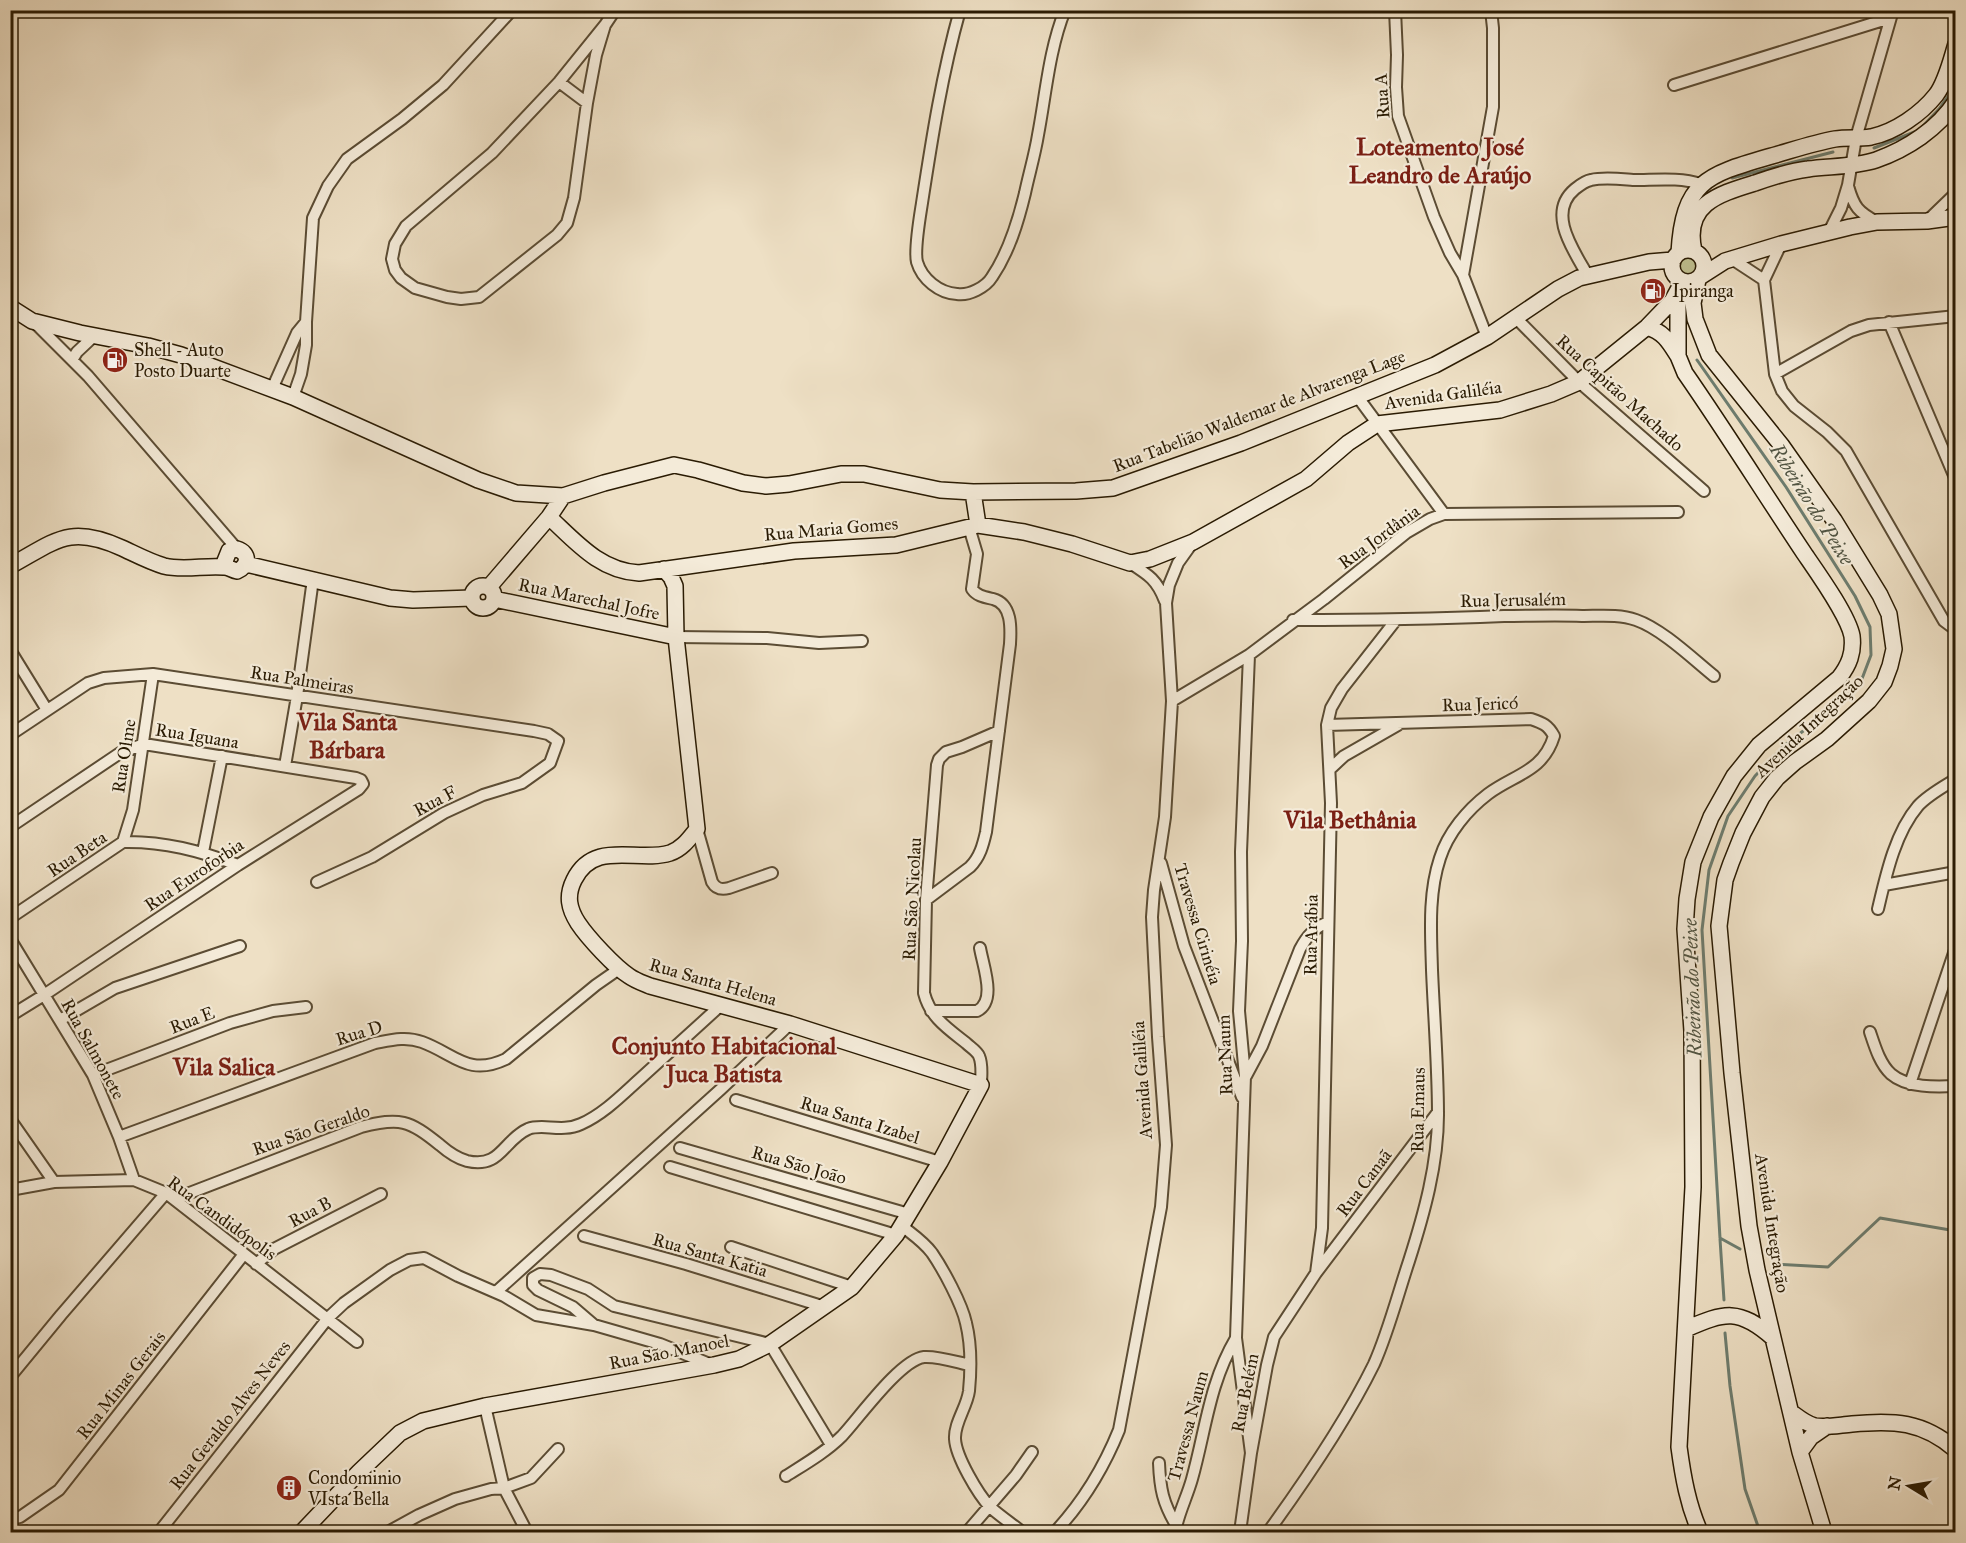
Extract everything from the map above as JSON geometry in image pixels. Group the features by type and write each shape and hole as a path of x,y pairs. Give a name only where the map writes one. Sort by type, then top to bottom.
{"street":[{"path":"293,398 306,345 313,218 328,186 347,159 402,119 442,85 512,10"},
{"path":"605,25 596,56 574,198 567,223 557,235 479,297 462,299 447,297 415,288 401,278 395,270 392,259 395,244 406,226 492,153 559,82 615,10"},
{"path":"960,10 935,115 916,260 927,281 941,290 958,295 979,289 991,279 1017,224 1038,137 1058,28 1065,10"},
{"name":"Rua A","path":"1395,10 1398,116 1406,144 1434,217 1463,275 1487,337"},
{"path":"1463,275 1493,107 1491,10"},
{"path":"1493,28 1499,10"},
{"path":"1674,85 1892,14"},
{"path":"1829,232 1841,208 1848,185 1856,138 1892,14"},
{"path":"1691,280 1704,267 1687,255 1682,224 1686,206 1701,184 1735,166 1832,140 1871,137 1892,130 1925,107 1937,93 1956,44"},
{"path":"559,82 587,103"},
{"path":"1691,280 1673,272 1687,255 1692,241 1692,227 1696,214 1705,204 1722,193 1777,176 1806,169 1873,161 1910,144 1933,128 1956,101"},
{"path":"1588,276 1568,240 1563,225 1563,210 1567,195 1581,184 1592,180 1688,180 1701,184"},
{"path":"1848,185 1852,202 1861,214 1876,222"},
{"path":"1928,221 1956,193"},
{"path":"1691,280 1728,260 1829,232 1876,222 1928,221 1956,217"},
{"path":"1781,244 1764,280 1775,374 1782,391 1794,406 1827,432 1846,451 1944,621 1956,630"},
{"name":"Rua Tabelião Waldemar de Alvarenga Lage","path":"563,496 674,465 743,483 766,486 841,474 864,474 940,490 973,492 1076,491 1113,488 1241,443 1435,365 1487,337 1558,289 1579,278 1687,255 1728,260"},
{"path":"1728,260 1764,280"},
{"name":"Avenida Galiléia","path":"1130,563 1150,559 1193,542 1306,479 1348,443 1377,424 1500,410 1551,394 1579,382 1647,327 1691,280"},
{"name":"Avenida Integração","path":"1691,280 1678,302 1678,357 1685,373 1845,618 1851,634 1852,651 1849,665 1839,678 1758,745 1734,776 1711,817 1693,862 1685,929 1692,1031 1693,1187 1679,1426 1685,1486 1700,1533"},
{"name":"Avenida Integração","path":"1691,280 1695,319 1709,355 1782,446 1834,520 1880,595 1889,614 1894,649 1884,682 1869,701 1827,739 1777,778 1762,797 1736,848 1725,880 1719,926 1749,1226 1800,1452 1824,1533"},
{"path":"10,307 32,321 72,360 237,549 246,556 246,564 237,571 227,567 164,566 113,544 75,535 60,538 10,566"},
{"path":"1775,374 1851,330 1889,322 1956,316"},
{"name":"Rua Capitão Machado","path":"1515,317 1579,382 1704,491"},
{"path":"32,321 148,346 181,356 272,389 478,480 516,493 563,496"},
{"path":"272,389 297,333 306,322"},
{"path":"1889,322 1956,480"},
{"path":"1647,327 1663,334 1678,357"},
{"path":"72,360 94,336"},
{"path":"1357,396 1444,514"},
{"path":"926,900 970,867 982,850 1010,644 1009,617 1006,608 1001,602 980,596 972,589 977,554 973,526 973,492"},
{"path":"246,564 390,598 413,600 472,598 476,588 483,586 491,593 563,496"},
{"name":"Rua Jordânia","path":"1172,701 1249,655 1324,599 1406,533 1430,519 1444,514 1678,512"},
{"name":"Rua Maria Gomes","path":"549,517 595,559 624,572 639,573 794,551 896,545 973,526 1024,532 1072,544 1130,563"},
{"path":"1166,603 1169,585 1178,563 1193,542"},
{"path":"227,567 226,556 231,550 237,549"},
{"path":"675,586 708,562"},
{"path":"1130,563 1150,575 1159,586 1166,603"},
{"path":"664,569 675,586 676,637 697,829 711,882 722,890 772,873"},
{"path":"285,766 313,579"},
{"name":"Rua Marechal Jofre","path":"491,593 676,637"},
{"name":"Avenida Galiléia","path":"1055,1533 1090,1488 1119,1430 1161,1207 1166,1145 1152,917 1166,818 1172,701 1166,603"},
{"name":"Rua Jerusalém","path":"1293,620 1396,620 1550,615 1626,618 1638,621 1676,645 1714,676"},
{"name":"Rua Arábia","path":"1316,1273 1322,1228 1330,769 1327,725 1331,708 1342,689 1396,620"},
{"path":"676,637 767,638 819,643 862,641"},
{"path":"10,650 47,710"},
{"name":"Rua Naum","path":"1249,655 1241,852 1242,940 1239,1011 1245,1076 1236,1338 1251,1453"},
{"name":"Rua Palmeiras","path":"10,735 80,688 96,680 153,674 534,731 548,734 558,741"},
{"name":"Rua Olme","path":"123,842 133,810 153,674"},
{"name":"Rua Jericó","path":"1327,725 1531,719 1544,723 1554,736"},
{"name":"Rua Jericó","path":"1330,769 1344,756 1401,724"},
{"name":"Rua São Nicolau","path":"930,1011 924,993 926,900 937,765 946,752 999,731"},
{"name":"Rua Emaus","path":"1268,1533 1337,1428 1374,1362 1421,1218 1438,1139 1431,929 1432,893 1439,859 1448,837 1463,819 1487,794 1541,761 1554,736"},
{"name":"Rua F","path":"317,882 372,857 444,813 483,795 522,783 550,763 558,741"},
{"name":"Rua Iguana","path":"10,827 120,753 144,744 356,778 363,784"},
{"path":"203,852 222,756"},
{"path":"1878,909 1895,850 1906,824 1918,806 1956,779"},
{"name":"Rua Euroforbia","path":"10,1016 238,865 359,789 363,784"},
{"name":"Rua Santa Helena","path":"697,829 680,848 668,853 648,856 618,854 601,857 579,871 568,897 571,910 580,926 619,969 631,978 650,986 790,1024 981,1085"},
{"name":"Rua Beta","path":"10,918 123,842 146,841 167,844 203,852 238,865"},
{"name":"Travessa Cirinéia","path":"1160,857 1184,946 1244,1102"},
{"path":"1884,885 1956,872"},
{"path":"1245,1076 1262,1046 1300,949 1315,928 1328,922"},
{"name":"Rua Salmonete","path":"10,939 93,1075 134,1180"},
{"path":"60,1020 115,988 240,946"},
{"path":"1910,1084 1956,946"},
{"path":"930,1011 977,1011 984,1008 988,992 980,948"},
{"name":"Rua D","path":"119,1137 375,1043 406,1039 422,1042 464,1063 479,1066 492,1065 506,1059 596,985 619,969"},
{"name":"Rua São Geraldo","path":"170,1196 361,1126 376,1123 403,1122 413,1125 453,1155 465,1161 479,1163 493,1160 519,1134 529,1129 537,1127 566,1129 594,1118 720,1006"},
{"name":"Rua E","path":"93,1075 230,1023 273,1011 306,1007"},
{"path":"930,1011 979,1055 982,1069 981,1085"},
{"path":"496,1292 790,1024"},
{"path":"1870,1032 1877,1053 1892,1074 1910,1084 1956,1086"},
{"name":"Rua São Manoel","path":"303,1533 359,1472 400,1433 423,1421 485,1406 714,1365 739,1359 771,1344 852,1287 902,1225 940,1162 981,1085"},
{"name":"Rua Santa Izabel","path":"736,1100 940,1162"},
{"name":"Rua Canaã","path":"1316,1273 1438,1112"},
{"path":"10,1119 54,1182"},
{"name":"Rua São João","path":"680,1148 902,1225"},
{"path":"670,1167 902,1225 931,1252 967,1324 969,1389 956,1430 955,1440 958,1453 969,1476 989,1506 1022,1533"},
{"name":"Rua Candidópolis","path":"10,1190 54,1182 134,1180 170,1196 357,1342"},
{"name":"Rua B","path":"256,1263 274,1249 381,1194"},
{"path":"10,1377 60,1315 170,1196"},
{"name":"Rua Santa Katia","path":"584,1236 686,1264 825,1307"},
{"name":"Rua Santa Katia","path":"731,1247 852,1287"},
{"name":"Rua Minas Gerais","path":"10,1519 20,1517 59,1490 244,1254"},
{"name":"Rua Geraldo Alves Neves","path":"159,1533 328,1318 344,1303 390,1270 417,1258 432,1261 458,1276 496,1292 536,1315 594,1325 660,1344 714,1365"},
{"name":"Rua Belém","path":"1240,1533 1251,1453 1274,1337 1316,1273"},
{"path":"594,1325 573,1307 538,1290 532,1283 535,1276 551,1275 576,1283 614,1306 771,1344 831,1445"},
{"path":"1686,1329 1719,1316 1742,1317 1758,1324 1773,1338"},
{"name":"Travessa Naum","path":"1176,1529 1192,1480 1212,1389 1220,1367 1236,1338"},
{"path":"786,1476 831,1445 905,1366 916,1359 935,1358 969,1365"},
{"path":"485,1406 504,1488 527,1533"},
{"path":"1791,1412 1815,1426 1873,1422 1901,1423 1926,1429 1956,1450"},
{"path":"1800,1452 1811,1437 1827,1426"},
{"path":"388,1533 455,1499 490,1488 504,1488 531,1478 558,1449"},
{"path":"968,1533 1032,1452"},
{"name":"Travessa Naum","path":"1159,1463 1160,1486 1166,1508 1176,1529"},
{"path":"428,1533 440,1533"}],"green space":[{"path":"1687,255 1696,258 1699,267 1696,276 1687,279 1678,276 1675,267 1678,258"},
{"path":"27,1525 39,1532 11,1532 11,1527"}],"waterway":[{"name":"Ribeirão do Peixe","path":"1922,127 1939,109 1956,85"},
{"name":"Ribeirão do Peixe","path":"1874,148 1917,131"},
{"name":"Ribeirão do Peixe","path":"1732,178 1833,152"},
{"name":"Ribeirão do Peixe","path":"1697,360 1786,487 1855,596 1870,627 1871,655 1860,684 1785,745 1755,776 1728,816 1709,870 1702,930 1720,1238 1740,1249"},
{"name":"Ribeirão do Peixe","path":"1775,1264 1828,1267 1880,1218 1956,1231"},
{"path":"1720,1239 1724,1300"},
{"path":"1725,1333 1745,1489 1760,1532"}],"place":[{"name":"Ipiranga","path":"1653,291"},
{"name":"Shell - Auto Posto Duarte","path":"115,360"},
{"name":"Condominio VIsta Bella","path":"289,1488"}],"district":[{"name":"Loteamento José Leandro de Araújo","path":"1440,161"},
{"name":"Vila Santa Bárbara","path":"347,736"},
{"name":"Vila Bethânia","path":"1350,820"},
{"name":"Conjunto Habitacional Juca Batista","path":"724,1060"},
{"name":"Vila Salica","path":"224,1067"}]}
